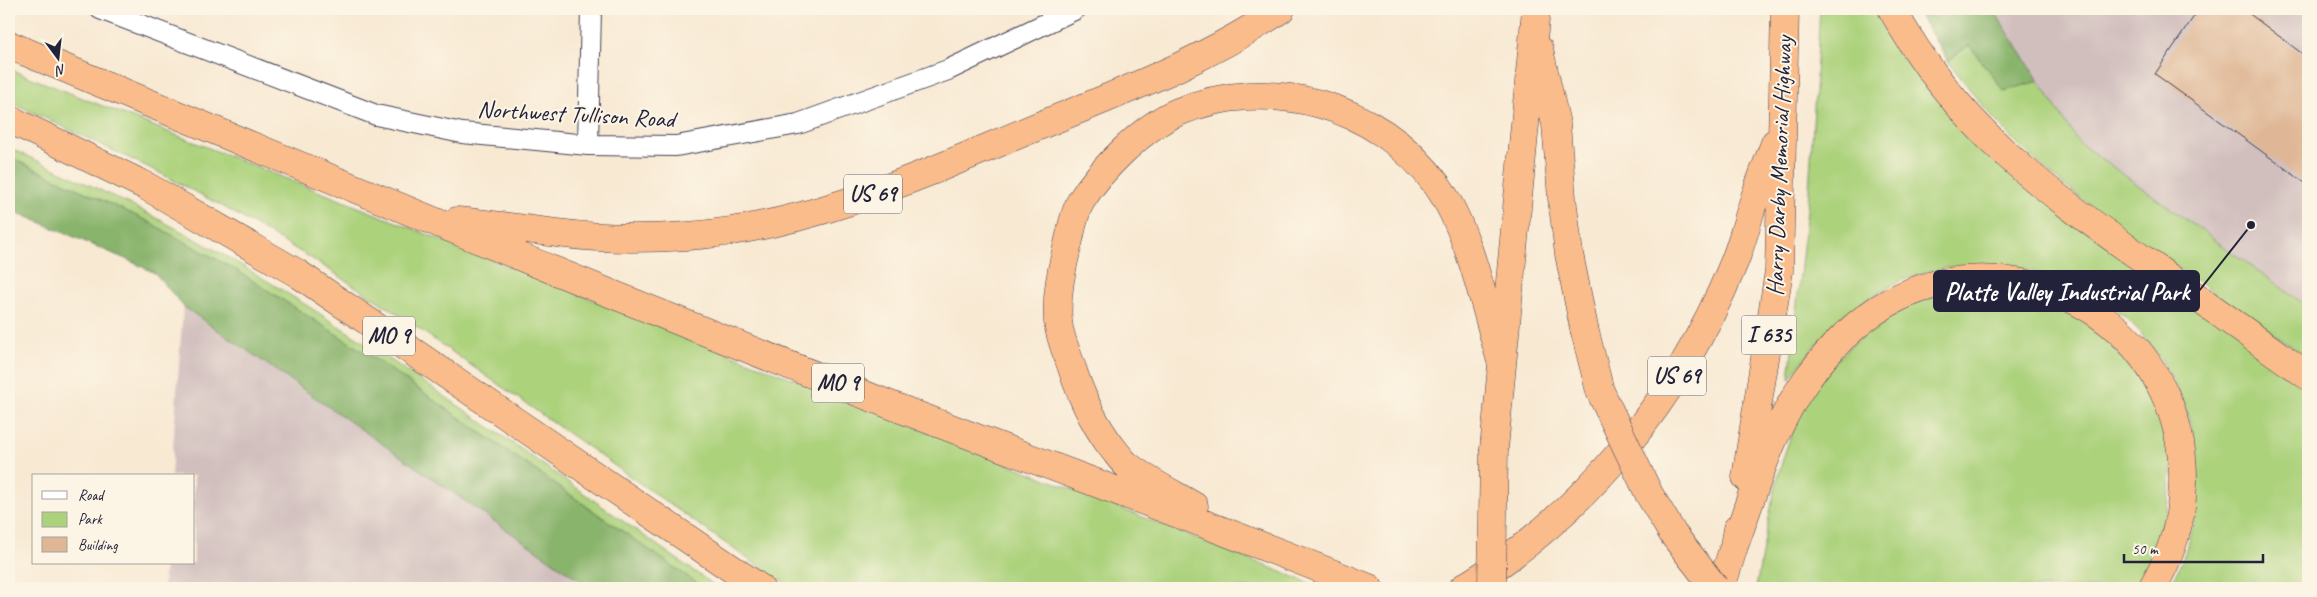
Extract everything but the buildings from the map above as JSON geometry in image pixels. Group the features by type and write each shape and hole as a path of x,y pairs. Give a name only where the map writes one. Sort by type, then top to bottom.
{"highway":[{"name":"US 69","path":"431,219 502,224 593,237 646,238 699,235 782,221 884,190 1188,64 1249,31 1281,9"},
{"name":"Harry Darby Memorial Highway","path":"1721,588 1734,546 1779,271 1785,9"},
{"path":"1892,9 1927,66 1966,115 2026,174 2075,212 2308,376"},
{"path":"1535,18 1556,124 1569,254 1584,328 1600,390 1649,494 1673,534 1715,588"},
{"path":"1490,581 1494,449 1535,18"},
{"name":"MO 9","path":"9,46 888,404 1370,588"},
{"path":"1248,540 1126,464 1099,431 1081,398 1058,323 1060,275 1080,202 1109,164 1140,136 1176,112 1224,98 1254,95 1284,96 1314,102 1342,111 1370,124 1395,141 1417,162 1437,185 1453,211 1465,238 1502,364"},
{"name":"MO 9","path":"9,119 146,186 297,273 759,586"},
{"name":"US 69","path":"1463,588 1490,581 1575,502 1619,454 1670,388 1697,339 1733,264 1754,198 1783,123"},
{"path":"1734,546 1771,444 1789,406 1811,373 1849,333 1886,304 1931,286 1967,280 2015,281 2042,288 2068,298 2108,322 2135,348 2152,370 2166,395 2176,421 2182,448 2183,504 2173,545 2162,571 2152,588"}],"street":[{"name":"Northwest Tullison Road","path":"100,9 376,115 462,134 588,144 676,146 798,124 948,70 1076,9"},
{"path":"588,144 591,9"}],"shaded area":[{"path":"1993,9 2308,9 2308,307 2078,142"},
{"path":"183,307 591,588 163,588 165,564 195,564 195,474 171,474"}],"green space":[{"path":"1820,9 1881,9 1933,86 2308,388 2308,588 2169,588 2192,531 2197,502 2198,473 2195,444 2188,416 2177,388 2161,360 2128,319 2101,301 2052,277 2031,271 1988,265 1944,268 1901,281 1868,299 1839,322 1789,379 1809,191"},
{"path":"1916,9 1993,9 2039,81 2004,91 1969,45 1948,61"},
{"path":"1969,45 2004,91 2039,81 2078,142 2308,307 2308,358 2098,212 2055,178 2016,143 1984,108 1948,61"},
{"path":"9,69 1322,588 794,588 771,575 395,312 311,258 224,207 150,168 9,101"},
{"path":"9,148 156,218 241,265 363,342 483,422 718,588 704,588 381,363 236,270 143,219 9,157"},
{"path":"9,157 143,219 236,270 381,363 704,588 591,588 184,307 155,273 9,209"},
{"path":"1977,288 2041,299 2096,328 2137,368 2154,396 2172,467 2163,541 2139,588 1756,588 1772,501 1782,462 1796,424 1814,390 1838,358 1870,330 1917,302"}],"place":[{"name":"Platte Valley Industrial Park","path":"2251,225"}]}
